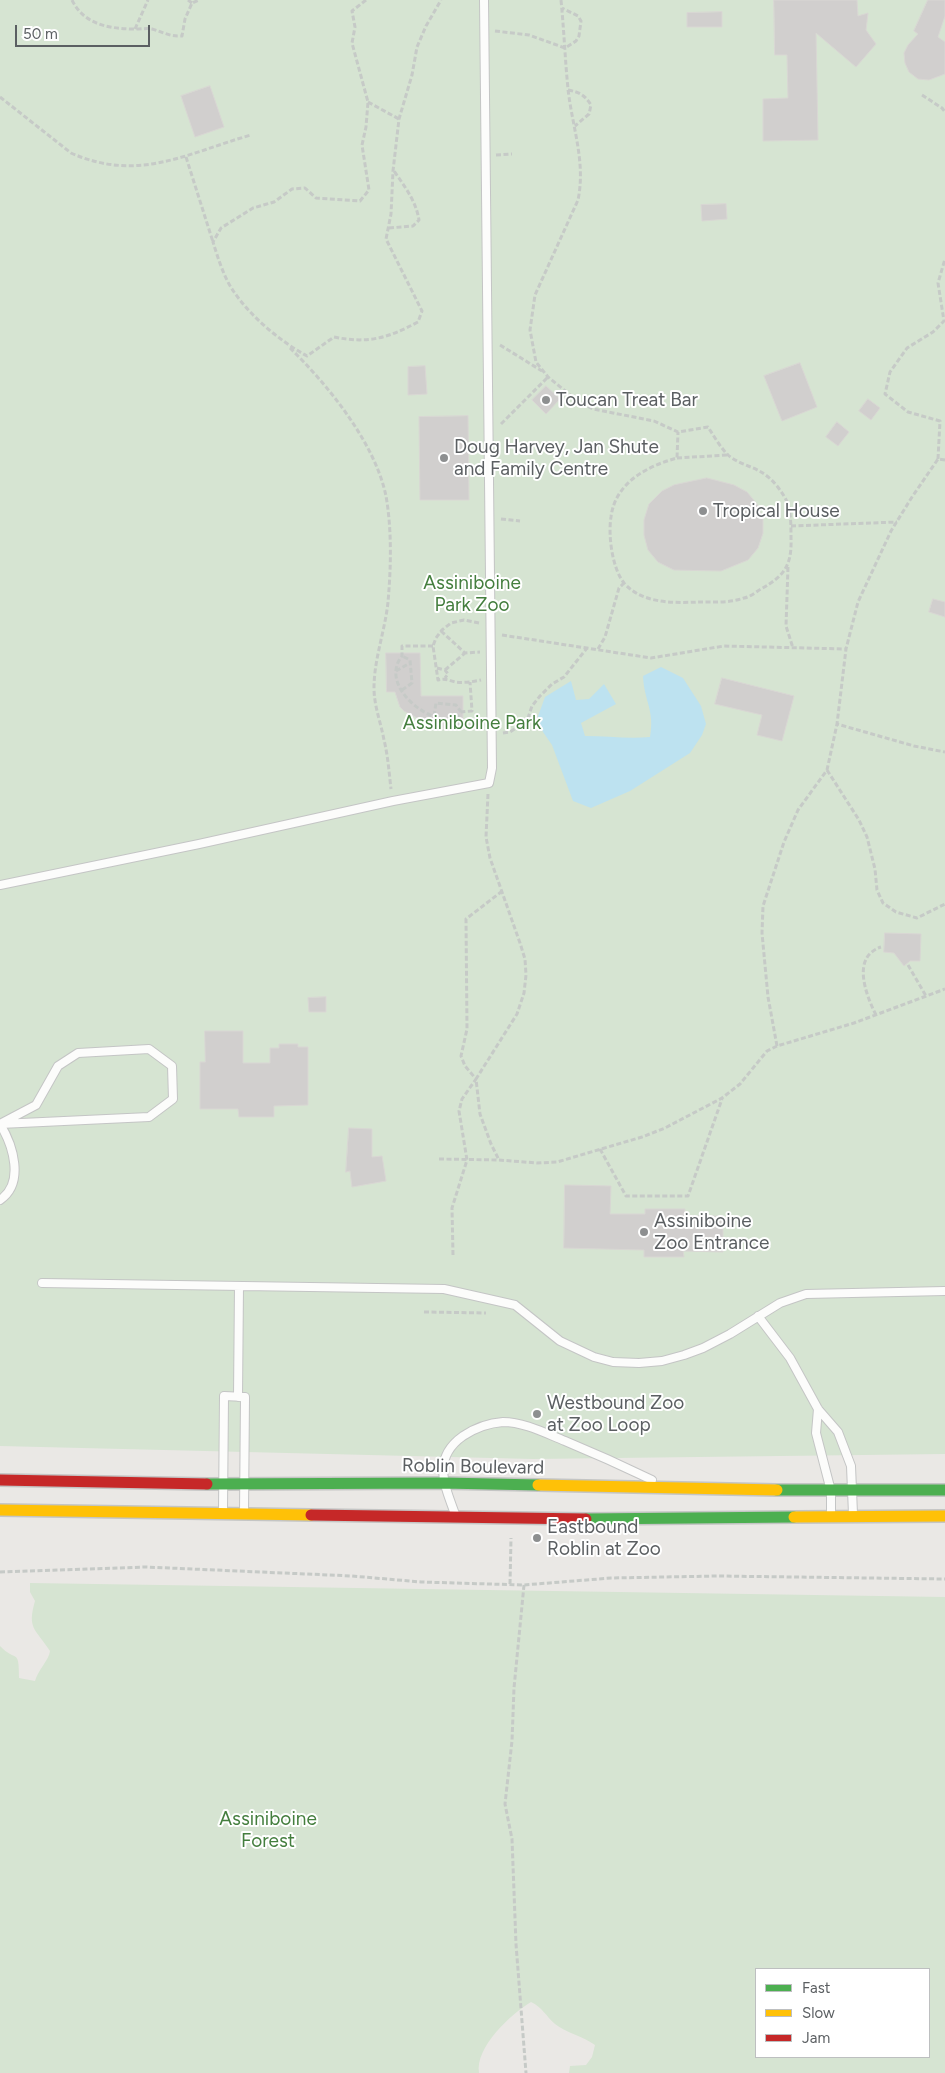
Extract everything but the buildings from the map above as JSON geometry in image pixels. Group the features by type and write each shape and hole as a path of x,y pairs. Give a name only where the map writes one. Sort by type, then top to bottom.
{"main road":[{"name":"Roblin Boulevard","path":"0,1480 223,1484 444,1483 831,1491 945,1490"},
{"path":"0,1510 596,1520 945,1516"}],"lane":[{"path":"0,885 199,844 393,801 489,783 492,768 492,630 484,0"},
{"path":"150,1049 172,1066 173,1099 149,1116 0,1124 36,1105 58,1066 78,1053 150,1049"},
{"path":"0,1124 9,1139 13,1153 14,1171 9,1193 0,1200"},
{"path":"42,1283 444,1289 515,1305 560,1341 594,1357 612,1362 639,1363 684,1356 723,1338 780,1303 806,1294 945,1291"},
{"path":"239,1286 244,1514"},
{"path":"758,1316 790,1358 818,1409 838,1432 851,1466 853,1517"},
{"path":"223,1513 224,1396 242,1397"},
{"path":"818,1409 816,1434 831,1491 831,1518"},
{"path":"456,1518 444,1483 445,1454 454,1443 470,1432 485,1425 501,1422 516,1423 547,1433 624,1466 667,1488"}],"path":[{"path":"72,0 80,14 92,22 106,26 135,29 151,28 172,37 182,36 185,19 192,3 199,0"},
{"path":"135,29 148,0"},
{"path":"188,0 192,3"},
{"path":"212,242 221,228 253,208 274,202 292,189 305,188 316,198 360,201 370,190 362,145 368,102 352,43 355,27 352,10 366,0"},
{"path":"287,345 307,356 334,337 354,341 377,340 398,333 418,322 422,311 386,239 399,119 412,76 417,46 441,0"},
{"path":"561,0 568,90 582,183 578,200 535,295 530,330 536,362 548,377 579,402 593,409 654,421 678,432 708,427 728,455 762,472 776,485 788,504 791,526 792,545 788,566 786,626 794,648"},
{"path":"562,8 578,16 581,21 579,36 576,41 565,48"},
{"path":"484,30 529,35 565,48"},
{"path":"568,90 578,92 586,97 591,105 589,114 575,127"},
{"path":"922,94 945,112"},
{"path":"0,97 71,153 84,159 115,166 132,166 186,157 251,134"},
{"path":"368,102 399,119"},
{"path":"186,157 212,242 234,291 246,307 287,345 320,380 359,434 379,472 386,495 390,579 385,626 375,671 374,688 377,712 387,751 393,801"},
{"path":"388,228 413,226 419,220 411,195 393,171"},
{"path":"945,259 938,283 944,321 933,332 907,348 890,372 885,394 908,412 945,421"},
{"path":"488,337 544,372"},
{"path":"489,434 517,410 548,377"},
{"path":"777,1046 768,996 762,933 763,906 784,842 798,810 827,770 837,724 846,649 858,602 897,522 938,459 940,421"},
{"path":"677,458 678,432"},
{"path":"728,455 677,458 658,463 636,476 621,490 611,511 609,537 624,583 643,596 669,603 729,601 746,598 778,580 788,566"},
{"path":"938,459 945,460"},
{"path":"490,518 520,521"},
{"path":"791,526 897,522"},
{"path":"598,649 605,637 619,588 624,583"},
{"path":"492,677 470,682 453,682 445,678 438,680 433,646 442,631 451,623 464,620 492,630 651,658 724,646 846,649"},
{"path":"442,631 465,653"},
{"path":"433,646 402,646 402,656 397,662 396,672 402,690 414,707 434,716 445,720 456,718 460,712"},
{"path":"491,736 510,732 527,722 532,706 540,696 552,684 564,677 588,647"},
{"path":"445,670 465,653 492,652"},
{"path":"402,656 410,660 412,683 402,690"},
{"path":"396,672 410,663"},
{"path":"437,668 445,670 448,674 445,678"},
{"path":"460,712 472,711 470,682"},
{"path":"434,716 436,704 456,705 460,712"},
{"path":"837,724 914,746 945,752"},
{"path":"827,770 859,820 875,868 877,890 883,903 896,912 917,918 928,915 945,904"},
{"path":"453,1255 452,1208 467,1160 459,1111 462,1099 517,1014 524,993 526,975 525,958 490,858 486,837 489,783"},
{"path":"499,1160 488,1138 480,1114 476,1079 464,1066 461,1056 467,1029 466,919 501,892"},
{"path":"876,1015 866,995 862,969 867,958 875,949 881,946"},
{"path":"908,965 926,996"},
{"path":"439,1159 537,1163 558,1162 642,1137 665,1128 722,1098 740,1084 767,1051 777,1046 806,1039 945,989"},
{"path":"600,1149 626,1196 688,1196 722,1098"},
{"path":"424,1312 495,1313"},
{"path":"510,1584 511,1531"},
{"path":"0,1572 154,1568 336,1576 421,1582 524,1585 611,1578 718,1576 945,1579"},
{"path":"524,1585 514,1688 512,1741 505,1804 512,1839 516,1944 526,2073"}],"green space":[{"name":"Assiniboine Park","path":"0,0 945,0 945,1454 533,1459 0,1446"},
{"name":"Assiniboine Forest","path":"30,1583 945,1597 945,2073 569,2073 570,2066 586,2065 592,2057 595,2045 559,2027 538,2006 531,2002 514,2014 488,2042 479,2063 479,2073 0,2073 0,1646 16,1657 19,1678 35,1681 50,1651 32,1623 35,1601 30,1592"}],"water":[{"path":"661,667 683,678 701,706 706,724 702,735 690,753 630,791 591,808 573,801 552,745 537,719 545,697 571,681 576,700 589,699 604,684 616,704 581,723 585,736 650,737 651,720 643,676"}],"traffic: fast":[{"path":"207,1484 444,1483 538,1485"},
{"path":"777,1490 945,1490"},
{"path":"586,1519 794,1517"}],"traffic: slow":[{"path":"538,1485 777,1490"},
{"path":"0,1510 311,1515"},
{"path":"794,1517 945,1516"}],"traffic: jam":[{"path":"0,1480 207,1484"},
{"path":"311,1515 586,1519"}],"place":[{"name":"Toucan Treat Bar","path":"546,400"},
{"name":"Doug Harvey, Jan Shute and Family Centre","path":"444,458"},
{"name":"Tropical House","path":"703,511"},
{"name":"Assiniboine Zoo Entrance","path":"644,1232"},
{"name":"Westbound Zoo at Zoo Loop","path":"537,1414"},
{"name":"Eastbound Roblin at Zoo","path":"537,1538"}],"park label":[{"name":"Assiniboine Park Zoo","path":"472,594"}]}
